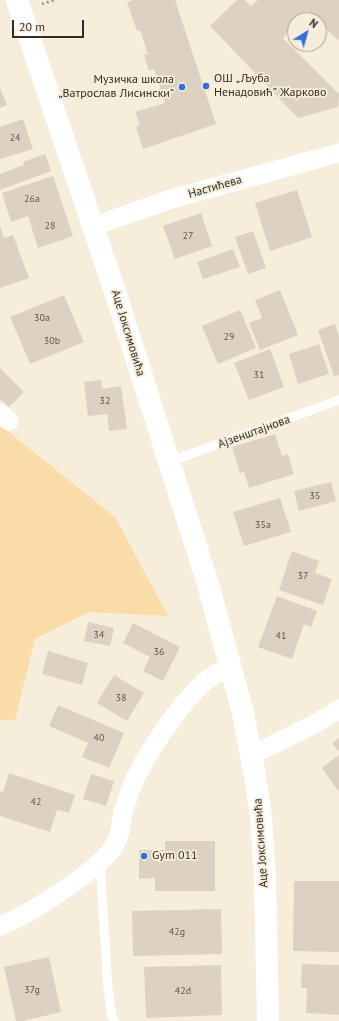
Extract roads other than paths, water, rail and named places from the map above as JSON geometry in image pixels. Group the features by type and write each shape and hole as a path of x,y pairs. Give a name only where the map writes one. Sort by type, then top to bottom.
{"main road":[{"name":"Аце Јоксимовића","path":"17,0 94,226 208,584 243,713 258,796 262,830 265,886 268,1021"}],"street":[{"name":"Настићева","path":"94,226 171,199 339,153"},
{"path":"0,926 43,903 100,863 115,845 123,812 133,785 144,762 159,739 196,691 215,674 231,668"},
{"path":"251,755 307,728 339,709"}],"lane":[{"name":"Ајзенштајнова","path":"169,462 339,400"},
{"path":"100,863 108,989 114,1021"}],"place":[{"name":"ОШ „Љуба Ненадовић” Жарково","path":"206,86"},
{"name":"Музичка школа „Ватрослав Лисински”","path":"182,87"},
{"name":"Gym 011","path":"144,856"}]}
